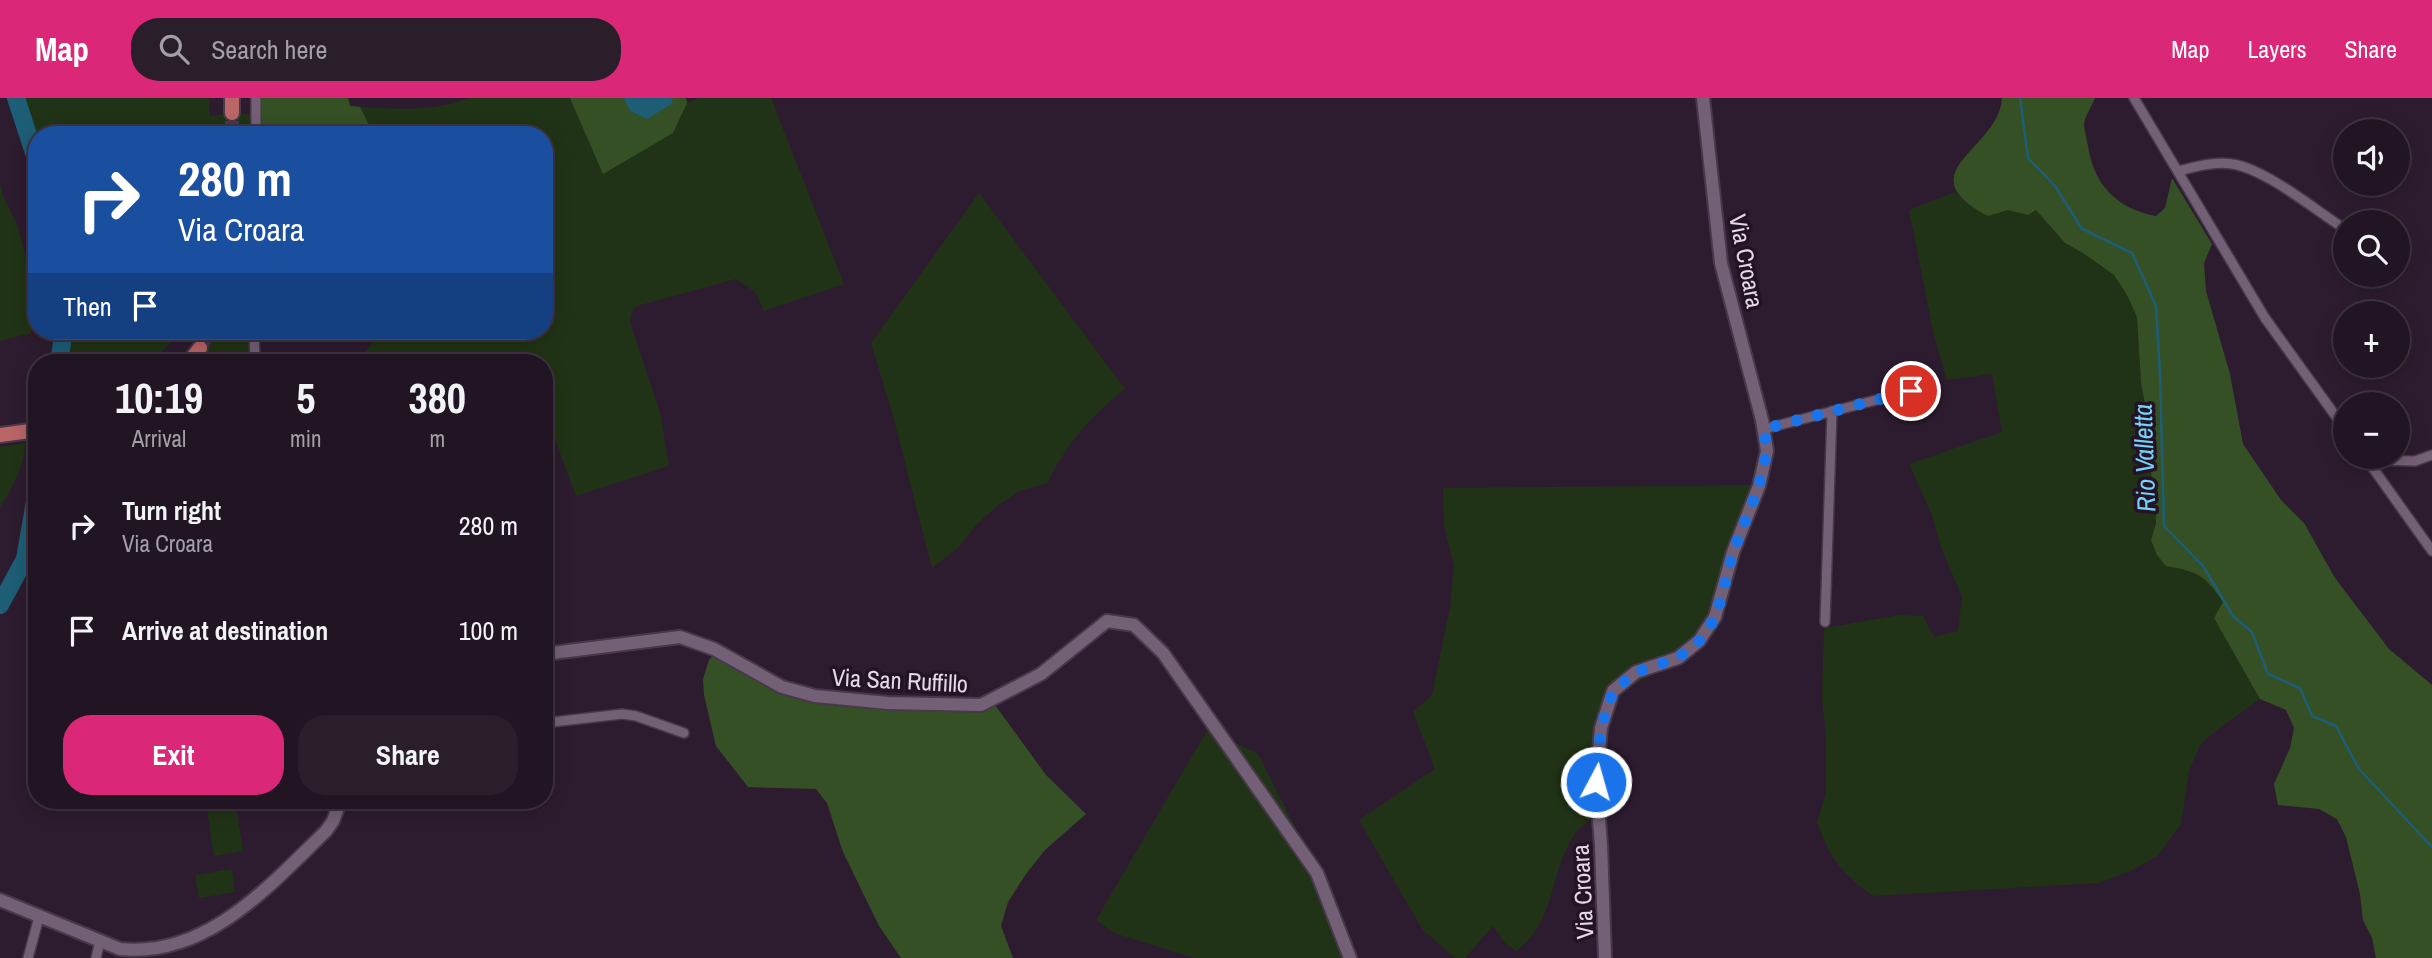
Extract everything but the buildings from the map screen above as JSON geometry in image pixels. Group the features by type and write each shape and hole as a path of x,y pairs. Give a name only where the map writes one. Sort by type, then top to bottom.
{"main road":[{"path":"195,354 200,348"},
{"path":"0,435 28,431"}],"street":[{"path":"256,98 257,126"},
{"name":"Via Croara","path":"1605,958 1596,782 1601,728 1613,691 1636,672 1678,658 1699,641 1716,617 1733,552 1759,486 1767,451 1764,429 1721,263 1703,98"},
{"path":"2134,98 2265,318 2333,412"},
{"path":"2178,172 2200,166 2230,163 2254,170 2333,221"},
{"path":"1764,429 1911,391"},
{"path":"1825,622 1832,411"},
{"path":"2410,461 2432,455"},
{"path":"2374,469 2432,551"},
{"name":"Via San Ruffillo","path":"553,652 680,637 714,649 782,687 815,696 981,705 1041,674 1107,621 1135,625 1163,653 1317,873 1350,958"},
{"path":"553,722 622,714 636,716 684,733"},
{"path":"0,900 122,953 137,955 171,948 209,932 236,916 326,831 338,809"},
{"path":"28,958 39,917"},
{"path":"96,958 100,942"}],"green space":[{"path":"16,98 209,98 209,116 232,113 256,115 266,98 349,98 350,106 411,109 440,106 469,98 686,98 687,103 698,98 771,98 844,284 764,311 755,292 736,279 637,306 632,311 630,322 660,412 669,466 576,496 553,434 553,354 364,354 374,340 553,340 553,126 28,126 28,135"},
{"path":"256,98 348,98 350,106 360,107 370,126 256,126"},
{"path":"570,98 686,98 687,103 673,133 603,174"},
{"path":"2002,98 2095,98 2084,126 2091,160 2102,184 2130,208 2156,216 2165,208 2172,178 2212,244 2204,263 2206,291 2230,374 2243,444 2281,500 2304,523 2335,578 2389,649 2432,685 2432,958 2376,958 2372,938 2363,920 2360,894 2346,837 2337,819 2319,809 2278,805 2274,784 2290,748 2294,728 2286,710 2260,699 2214,618 2223,602 2211,586 2193,572 2166,566 2157,555 2151,540 2156,523 2156,508 2152,487 2148,419 2141,383 2137,317 2127,295 2114,275 2065,243 2036,210 2028,215 2008,210 1988,216 1964,200 1954,186 1955,173 1987,132 1997,116"},
{"path":"0,182 18,228 25,255 28,274 28,334 0,341"},
{"path":"1955,192 1970,206 1988,216 2008,210 2028,215 2036,210 2065,243 2114,275 2127,295 2137,317 2141,383 2148,419 2152,487 2156,508 2156,522 2151,540 2166,566 2192,570 2210,582 2223,602 2240,661 2260,699 2200,745 2189,771 2181,824 2157,856 2131,871 2099,883 1873,896 1838,864 1817,822 1826,794 1826,737 1822,697 1824,628 1900,615 1923,616 1934,637 1958,631 1962,597 1941,547 1932,515 1909,464 2002,432 1992,374 1947,380 1934,336 1909,210"},
{"path":"979,193 1125,389 1081,431 1047,483 1020,491 1001,503 977,524 959,547 932,568 893,416 871,343"},
{"path":"63,340 172,340 160,354 60,354"},
{"path":"191,340 258,340 256,354 211,354"},
{"path":"25,443 20,468 0,507 0,447"},
{"path":"1759,485 1710,616 1675,663 1620,692 1609,711 1592,782 1592,819 1577,832 1566,849 1539,925 1516,951 1505,943 1493,926 1465,958 1455,958 1422,929 1359,820 1435,769 1413,712 1432,695 1450,607 1454,566 1444,526 1443,488"},
{"path":"721,645 801,692 944,707 995,705 1046,775 1086,814 1045,850 1008,902 1001,926 1013,958 901,958 879,926 843,852 827,803 816,789 748,787 716,746 703,679 709,660"},
{"path":"1208,729 1258,754 1309,854 1357,958 1194,958 1114,933 1096,920"},
{"path":"236,809 243,851 214,856 207,810"},
{"path":"232,869 235,892 199,898 195,875"}],"water":[{"path":"624,98 671,98 673,103 647,119 630,111"}],"waterway":[{"path":"16,98 28,135"},
{"name":"Rio Valletta","path":"2020,98 2028,158 2055,186 2082,229 2132,253 2156,306 2164,526 2203,566 2233,616 2252,632 2268,674 2300,688 2312,716 2336,726 2359,769 2432,847"},
{"path":"60,354 63,340"},
{"path":"0,605 25,559 28,542"}],"tunnel":[{"path":"232,113 232,126"},
{"path":"200,348 204,340"}],"route":[{"path":"1596,782 1601,728 1613,691 1636,672 1678,658 1699,641 1716,617 1733,552 1759,486 1767,451 1764,429 1911,391"}]}
